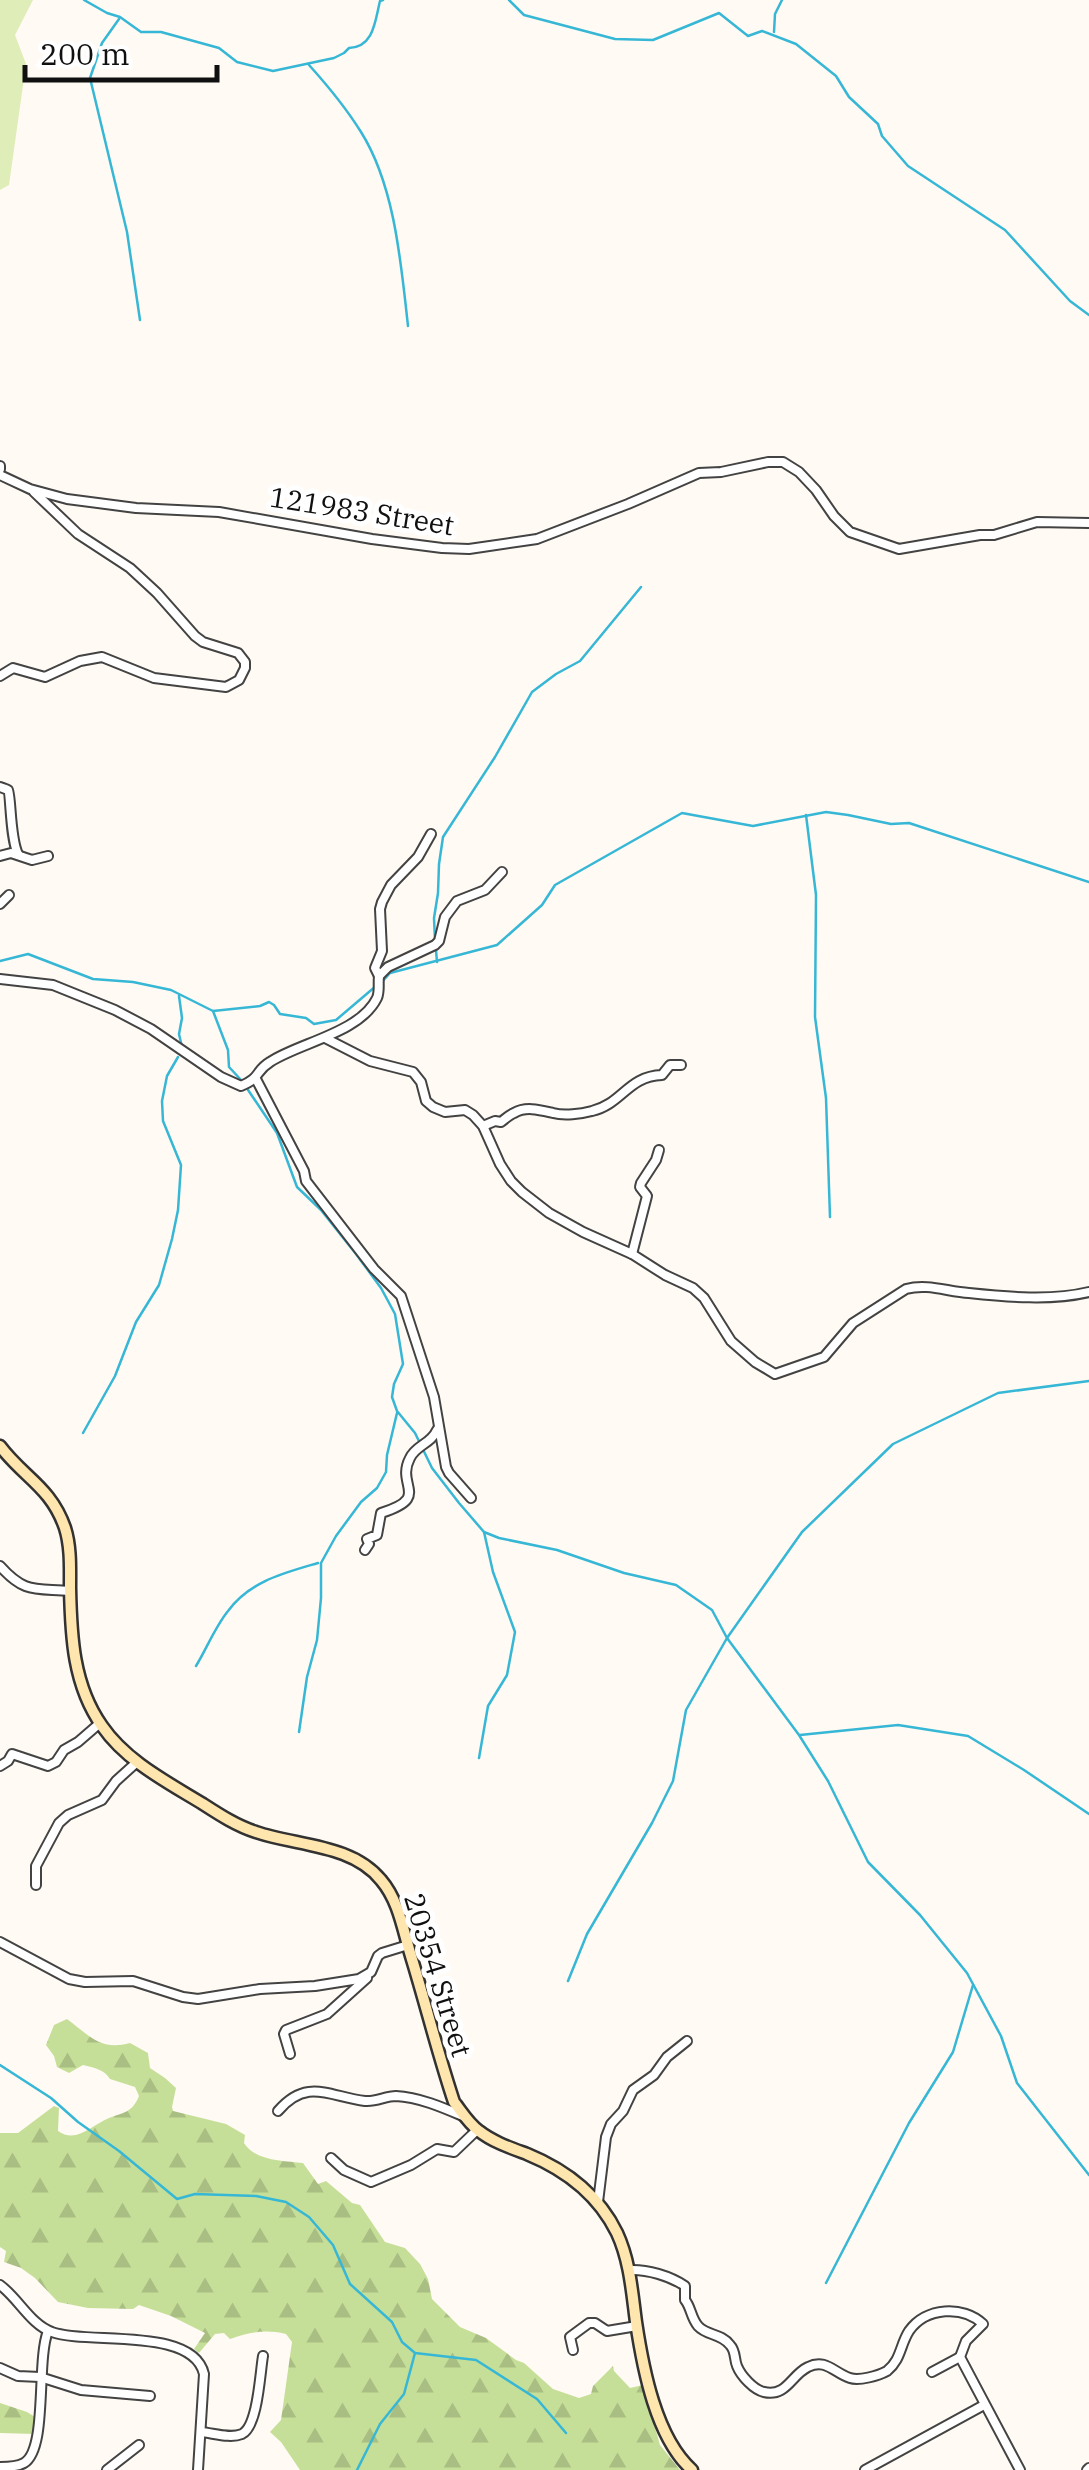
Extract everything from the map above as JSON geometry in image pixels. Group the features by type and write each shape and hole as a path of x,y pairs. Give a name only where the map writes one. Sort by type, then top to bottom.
{"street":[{"name":"121983 Street","path":"0,470 30,489 67,498 136,508 219,512 442,548 469,549 527,541 628,504 698,472 721,472 768,462 783,462 808,480 844,528 891,547 994,535 1036,522 1089,523"},
{"path":"0,676 13,668 45,677 80,661 102,657 154,678 226,688 238,680 245,668 238,652 200,640 130,568 78,534 30,489"},
{"path":"0,787 11,795 10,824 18,854"},
{"path":"248,1083 268,1062 326,1038 359,1019 377,998 379,982 375,968 382,951 382,902 431,834"},
{"path":"0,856 11,853 32,860 48,856"},
{"path":"379,982 388,967 435,945 440,940 445,917 456,901 485,890 502,872"},
{"path":"0,904 8,895"},
{"path":"0,979 52,985 114,1010 152,1029 221,1077 248,1083 304,1171 306,1181 401,1296 430,1381 449,1474 471,1498"},
{"path":"326,1038 370,1061 410,1070 421,1082 429,1104 445,1112 465,1110 482,1126 500,1164 522,1192 549,1214 632,1254 698,1292 731,1341 775,1374 824,1357 853,1323 914,1287 1013,1296 1089,1292"},
{"path":"482,1126 501,1122 524,1109 562,1114 590,1112 611,1104 646,1076 662,1076 670,1065 682,1064"},
{"path":"632,1254 647,1196 641,1183 659,1150"},
{"path":"365,1550 368,1539 377,1535 380,1513 398,1508 407,1499 410,1490 406,1471 411,1455 434,1437 439,1426"},
{"name":"20354 Street","path":"0,1446 42,1488 59,1513 68,1538 77,1671 100,1723 116,1744 137,1762 236,1824 364,1864 390,1891 454,2102 477,2130 575,2180 598,2202 621,2242 652,2391 674,2451 692,2470"},
{"path":"0,1566 8,1582 70,1591"},
{"path":"0,1766 12,1754 48,1766 100,1723"},
{"path":"36,1885 36,1866 59,1823 102,1800 137,1762"},
{"path":"0,1942 69,1979 133,1980 198,2000 260,1989 315,1986 369,1974"},
{"path":"290,2054 286,2030 327,2014 364,1982 382,1953 408,1945"},
{"path":"598,2202 611,2124 623,2111 633,2090 654,2075 666,2058 687,2041"},
{"path":"278,2111 298,2093 322,2091 370,2102 400,2096 465,2117"},
{"path":"331,2158 344,2170 370,2182 437,2150 454,2152 477,2130"},
{"path":"629,2270 668,2278 685,2286 685,2300 700,2329 719,2335 730,2344 740,2372 760,2392 782,2391 804,2369 815,2364 825,2364 851,2379 880,2374 898,2359 910,2330 934,2314 959,2311 976,2318 983,2324 962,2346 960,2356 1016,2469"},
{"path":"0,2285 48,2331 148,2340 193,2356 201,2363 204,2374 198,2470"},
{"path":"573,2350 570,2337 588,2323 607,2331 637,2326"},
{"path":"0,2467 24,2463 36,2449 42,2348 48,2331"},
{"path":"201,2432 228,2436 247,2430 253,2421 263,2356"},
{"path":"932,2372 960,2356"},
{"path":"0,2368 18,2376 40,2377 81,2390 150,2396"},
{"path":"865,2470 984,2405"},
{"path":"107,2470 140,2445"}],"green space":[{"path":"0,0 33,0 15,35 26,64 9,185 0,190"},
{"path":"67,2019 103,2043 130,2043 148,2053 150,2068 176,2088 173,2111 226,2124 245,2135 244,2143 255,2153 303,2163 318,2184 326,2181 360,2205 385,2242 405,2248 420,2264 432,2299 460,2327 486,2338 524,2363 553,2389 579,2398 591,2394 593,2386 613,2366 630,2388 643,2385 660,2445 680,2470 300,2470 270,2432 281,2420 292,2342 286,2334 258,2332 230,2339 224,2333 215,2334 199,2353 194,2349 205,2333 171,2316 139,2305 133,2309 88,2308 58,2302 35,2278 4,2262 6,2251 0,2247 0,2133 18,2133 54,2106 59,2108 58,2131 78,2134 127,2111 139,2096 135,2087 110,2079 98,2069 83,2065 69,2073 57,2067 46,2045 54,2025"},
{"path":"0,2403 35,2417 35,2434 0,2433"}],"waterway":[{"path":"84,0 141,32 161,32 219,48 237,62 273,71 334,58 364,43 383,0"},
{"path":"509,0 524,15 615,39 653,40 719,13 748,36 762,31 796,44 836,76 908,166 1005,230 1070,301 1089,315"},
{"path":"774,32 775,14 782,0"},
{"path":"119,19 102,43 90,78 127,232 140,320"},
{"path":"309,65 355,123 382,176 395,226 408,326"},
{"path":"435,940 443,837 532,692 580,661 641,587"},
{"path":"382,982 390,973 497,945 542,905 555,885 682,813 753,826 826,812 891,824 909,823 1089,882"},
{"path":"806,815 816,895 815,1017 826,1098 830,1217"},
{"path":"436,950 437,962"},
{"path":"0,961 28,954 93,979 171,990 213,1011 269,1002 280,1014 306,1018 314,1024 336,1020 376,986"},
{"path":"179,996 182,1047"},
{"path":"213,1011 228,1050 229,1067 277,1133 297,1187 356,1254 395,1314 403,1364 392,1397 432,1468 484,1532 676,1585 712,1610 727,1638 828,1781 868,1862 920,1915 967,1973 1001,2036 1017,2083 1089,2175"},
{"path":"83,1433 115,1376 136,1322 159,1285 172,1239 181,1165 163,1121 162,1101 167,1076 178,1057"},
{"path":"568,1981 587,1934 673,1781 686,1710 727,1638 802,1532 893,1444 998,1393 1089,1381"},
{"path":"299,1732 317,1640 321,1563 336,1536 386,1472 397,1413"},
{"path":"479,1758 488,1706 507,1675 515,1632 493,1572 484,1532"},
{"path":"196,1666 223,1617 247,1592 268,1580 318,1563"},
{"path":"800,1735 898,1725 968,1736 1089,1814"},
{"path":"826,2283 909,2123 953,2052 973,1985"},
{"path":"0,2065 51,2098 177,2199 195,2194 256,2196 286,2202 309,2217 333,2245 350,2284 392,2322 402,2342 415,2353 476,2360 537,2399 566,2433"},
{"path":"357,2470 380,2424 404,2394 415,2353"}]}
